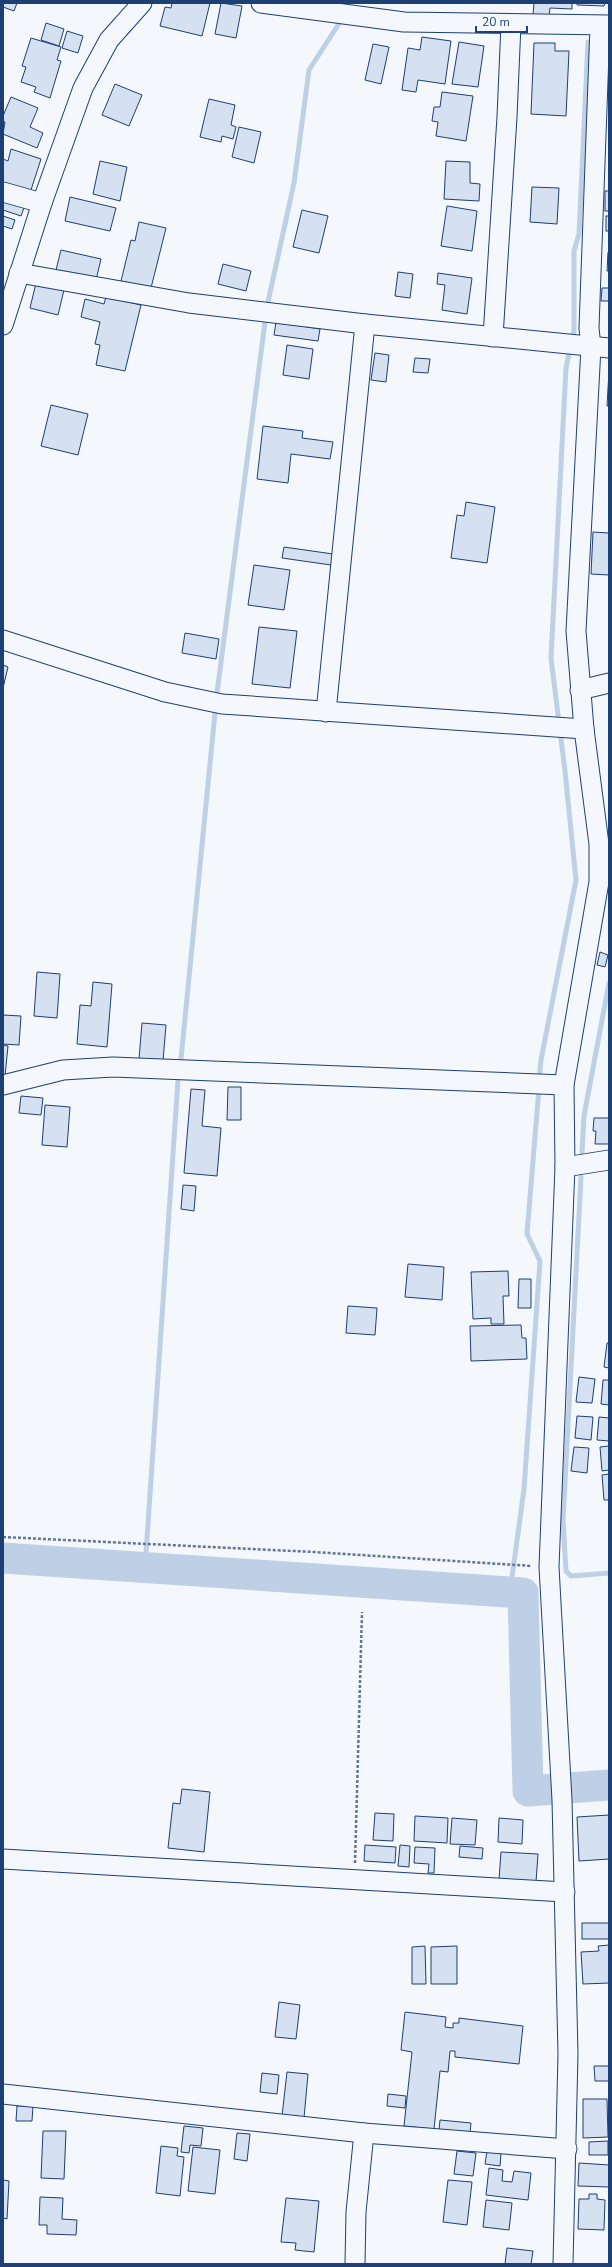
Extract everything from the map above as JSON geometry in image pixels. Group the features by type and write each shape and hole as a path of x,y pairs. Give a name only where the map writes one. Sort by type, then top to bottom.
{"street":[{"path":"3,325 42,203 83,88 109,40 142,3"},
{"path":"261,3 404,22 604,25 589,328 584,346 576,630 580,690 567,728 599,844 601,924 556,1084 565,1167 549,1567 562,1779 568,2054 567,2149 563,2264"},
{"path":"493,337 507,117 511,24"},
{"path":"3,192 42,203"},
{"path":"19,273 189,303 365,324 584,346"},
{"path":"326,712 365,324"},
{"path":"3,640 165,692 222,704 567,728"},
{"path":"580,690 609,683"},
{"path":"3,1085 63,1070 112,1067 556,1084"},
{"path":"565,1167 609,1160"},
{"path":"3,1859 564,1892"},
{"path":"3,2094 364,2133 567,2149"},
{"path":"355,2264 356,2212 364,2133"}],"path":[{"path":"3,1537 521,1565"},
{"path":"355,1880 362,1612"}],"building":[{"path":"3,3 17,3 14,11 3,7"},
{"path":"172,3 210,3 202,36 160,26 165,7 171,8"},
{"path":"221,3 242,6 236,38 215,34"},
{"path":"534,3 572,3 572,9 550,8 549,16 533,15"},
{"path":"577,3 605,3 604,6 577,5"},
{"path":"46,23 64,29 59,46 41,40"},
{"path":"67,31 83,36 78,53 62,48"},
{"path":"422,37 451,41 445,84 418,80 416,92 402,90 408,48 420,50"},
{"path":"31,38 61,47 57,60 61,61 50,98 34,92 36,87 21,82 26,67 22,66"},
{"path":"459,42 484,46 478,87 452,84"},
{"path":"534,43 555,43 555,51 569,51 566,116 531,114"},
{"path":"373,44 389,47 381,84 365,80"},
{"path":"115,84 142,95 129,126 102,115"},
{"path":"442,92 473,96 466,141 436,136 438,122 432,121 434,107 440,107"},
{"path":"11,97 38,108 30,127 43,133 37,148 3,134 5,122 3,121 3,116"},
{"path":"209,99 235,105 231,125 236,127 233,139 222,136 221,142 200,137"},
{"path":"239,127 261,132 254,163 232,157"},
{"path":"11,149 41,159 30,193 3,185 3,159 8,161"},
{"path":"100,161 127,167 120,201 93,194"},
{"path":"446,161 470,162 470,183 480,184 479,201 444,199"},
{"path":"532,187 559,188 557,224 530,222"},
{"path":"605,191 609,191 609,211 605,211"},
{"path":"70,197 116,208 110,231 65,221"},
{"path":"3,198 25,205 21,216 3,210"},
{"path":"447,206 477,211 472,251 441,246"},
{"path":"302,210 328,216 319,253 293,247"},
{"path":"3,216 15,220 12,229 3,226"},
{"path":"606,216 609,216 609,231 606,231"},
{"path":"139,222 166,228 151,288 121,281 131,240 135,241"},
{"path":"61,250 101,259 96,280 56,270"},
{"path":"608,252 609,271 607,271"},
{"path":"223,264 251,271 246,291 218,284"},
{"path":"398,272 413,274 410,298 395,296"},
{"path":"438,273 472,278 467,314 442,310 445,285 437,284"},
{"path":"36,283 64,290 58,315 30,308"},
{"path":"602,288 609,288 609,301 601,301"},
{"path":"106,297 141,305 125,371 96,365 100,345 95,344 100,322 81,317 85,299 104,304"},
{"path":"276,322 320,329 318,341 274,335"},
{"path":"287,345 313,349 309,379 283,375"},
{"path":"375,353 389,355 386,382 371,380"},
{"path":"415,358 430,359 428,373 413,372"},
{"path":"609,371 609,406 607,406"},
{"path":"51,405 88,414 78,455 41,446"},
{"path":"263,426 303,431 302,438 333,442 330,459 291,454 288,483 257,479"},
{"path":"466,502 495,507 487,563 451,558 457,515 464,516"},
{"path":"593,532 609,533 609,575 591,574"},
{"path":"284,547 333,554 331,565 282,558"},
{"path":"254,565 290,570 284,610 248,605"},
{"path":"259,627 297,631 290,688 252,684"},
{"path":"185,633 219,639 216,659 182,653"},
{"path":"3,665 8,667 3,688"},
{"path":"600,952 608,955 605,967 597,965"},
{"path":"37,972 60,974 57,1018 34,1016"},
{"path":"93,982 112,984 107,1047 77,1044 80,1005 91,1006"},
{"path":"3,1015 21,1016 19,1045 3,1044"},
{"path":"142,1023 166,1025 163,1061 139,1059"},
{"path":"3,1045 8,1046 5,1076 3,1076"},
{"path":"228,1087 241,1087 241,1120 227,1120"},
{"path":"191,1089 205,1090 202,1126 221,1128 217,1176 184,1173"},
{"path":"21,1096 43,1098 41,1115 19,1113"},
{"path":"45,1105 70,1107 67,1147 42,1145"},
{"path":"594,1118 609,1118 609,1144 595,1144 596,1131 593,1131"},
{"path":"183,1185 196,1186 194,1211 181,1209"},
{"path":"408,1264 444,1267 442,1300 405,1297"},
{"path":"508,1271 509,1296 503,1296 504,1324 491,1324 491,1318 473,1319 471,1272"},
{"path":"519,1279 531,1279 531,1308 518,1308"},
{"path":"348,1306 377,1308 375,1335 346,1333"},
{"path":"521,1325 522,1338 526,1338 527,1359 471,1361 470,1326"},
{"path":"607,1343 609,1343 609,1368 604,1367"},
{"path":"579,1377 595,1379 592,1403 576,1402"},
{"path":"603,1380 609,1380 609,1405 601,1404"},
{"path":"577,1416 593,1417 591,1440 575,1438"},
{"path":"599,1417 609,1418 609,1441 597,1440"},
{"path":"609,1446 609,1470 602,1471 600,1447"},
{"path":"574,1447 589,1448 587,1473 571,1471"},
{"path":"609,1474 609,1500 604,1500 602,1475"},
{"path":"182,1789 210,1792 204,1852 168,1848 173,1803 180,1804"},
{"path":"375,1813 394,1814 393,1841 373,1840"},
{"path":"609,1815 609,1859 579,1861 577,1817"},
{"path":"415,1816 448,1818 447,1843 414,1841"},
{"path":"452,1818 477,1820 475,1845 450,1844"},
{"path":"499,1818 523,1820 522,1844 498,1842"},
{"path":"365,1845 396,1847 395,1863 364,1861"},
{"path":"400,1845 410,1846 409,1867 398,1866"},
{"path":"460,1846 483,1848 482,1859 459,1857"},
{"path":"415,1847 435,1848 434,1873 428,1873 429,1864 414,1863"},
{"path":"501,1852 538,1854 536,1882 499,1880"},
{"path":"582,1923 609,1923 609,1939 582,1939"},
{"path":"609,1945 609,1983 583,1984 581,1952 599,1951 598,1946"},
{"path":"425,1946 426,1984 412,1984 412,1947"},
{"path":"457,1946 457,1984 431,1984 431,1947"},
{"path":"279,2002 300,2005 296,2039 275,2037"},
{"path":"405,2012 446,2017 445,2027 453,2028 453,2023 459,2023 459,2018 523,2026 519,2064 455,2057 455,2051 450,2051 448,2072 440,2071 434,2129 404,2126 412,2052 401,2050"},
{"path":"594,2066 609,2066 609,2081 595,2081"},
{"path":"287,2072 308,2074 304,2118 282,2116"},
{"path":"262,2073 279,2075 277,2094 260,2092"},
{"path":"388,2094 406,2096 405,2108 387,2106"},
{"path":"583,2099 607,2099 608,2137 583,2138"},
{"path":"17,2106 33,2106 32,2121 16,2121"},
{"path":"440,2120 471,2123 470,2133 439,2130"},
{"path":"184,2126 203,2128 201,2146 190,2145 189,2153 181,2152"},
{"path":"43,2131 66,2131 64,2179 41,2178"},
{"path":"237,2133 250,2134 247,2161 234,2159"},
{"path":"608,2141 608,2155 589,2155 589,2142"},
{"path":"161,2146 178,2148 177,2156 184,2157 180,2196 156,2193"},
{"path":"193,2147 220,2150 215,2194 188,2191"},
{"path":"457,2151 476,2153 473,2176 454,2174"},
{"path":"487,2151 501,2153 500,2166 485,2164"},
{"path":"579,2163 609,2165 609,2187 578,2186"},
{"path":"489,2168 503,2170 502,2181 512,2182 514,2171 531,2173 528,2200 486,2195"},
{"path":"3,2180 9,2181 7,2219 3,2218"},
{"path":"448,2180 472,2182 467,2225 443,2222"},
{"path":"589,2194 597,2194 597,2199 605,2200 604,2230 578,2229 579,2199 589,2199"},
{"path":"40,2197 63,2198 62,2219 77,2220 76,2235 47,2234 47,2225 39,2225"},
{"path":"286,2198 319,2201 314,2252 295,2250 296,2243 281,2242"},
{"path":"486,2200 512,2203 509,2230 483,2227"},
{"path":"507,2248 533,2251 531,2264 505,2264"}],"waterway":[{"path":"268,302 294,183 309,70 342,19"},
{"path":"572,340 574,330 574,251 579,234 588,42"},
{"path":"217,693 265,322"},
{"path":"539,1080 541,1060 576,880 565,771 551,658 566,368 570,348"},
{"path":"181,1059 215,713"},
{"path":"582,1152 584,1116 609,983"},
{"path":"145,1568 178,1080"},
{"path":"510,1592 524,1489 540,1261 527,1234 539,1088"},
{"path":"581,1177 563,1520 566,1571 571,1576 609,1573"},
{"path":"3,1558 523,1593 528,1791 609,1785"},
{"path":"523,1593 535,1587"}]}
